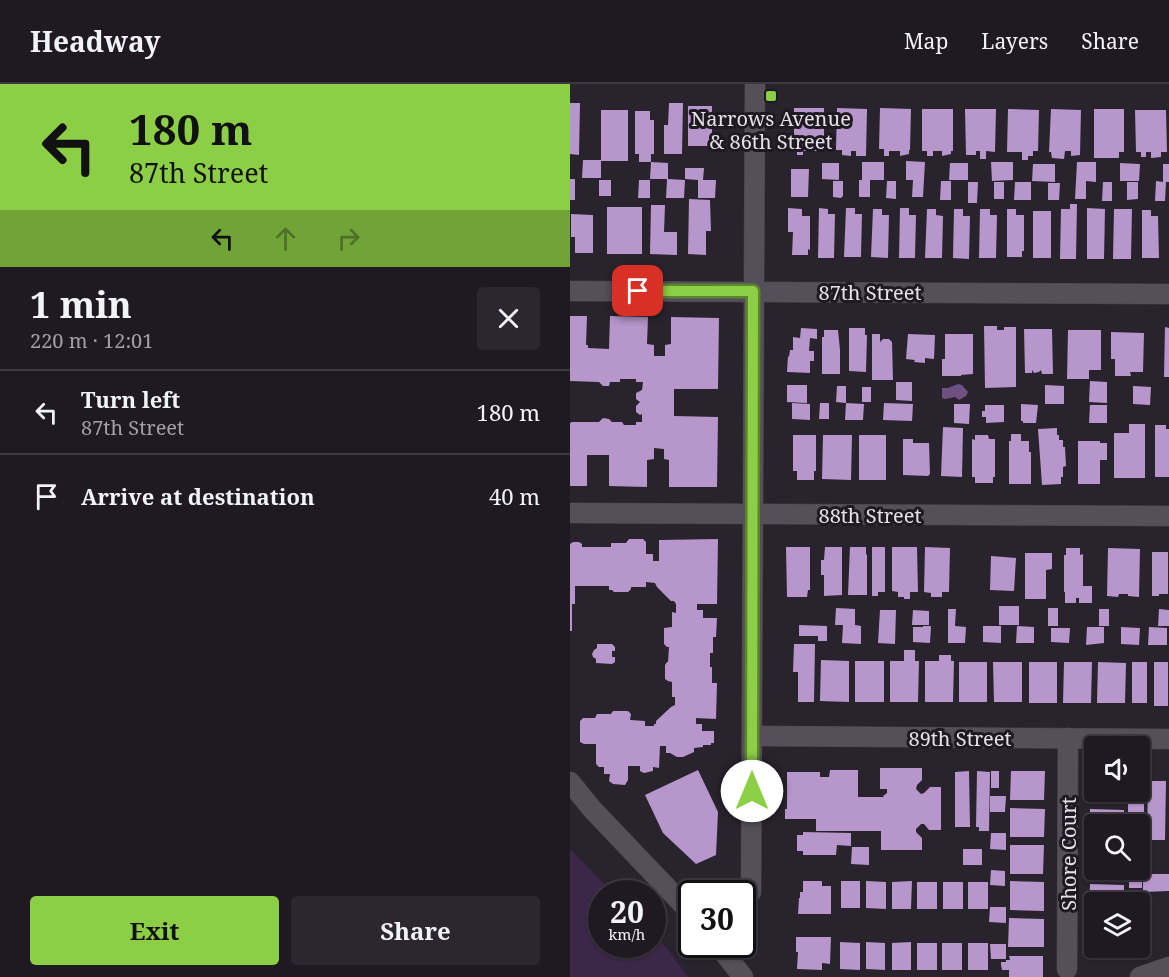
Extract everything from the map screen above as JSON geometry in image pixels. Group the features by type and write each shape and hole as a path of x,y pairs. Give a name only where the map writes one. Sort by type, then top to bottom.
{"street":[{"path":"751,880 755,84"},
{"name":"87th Street","path":"570,291 1169,294"},
{"name":"88th Street","path":"570,513 1169,516"},
{"name":"89th Street","path":"752,736 1169,739"},
{"name":"Shore Court","path":"1067,969 1068,738"},
{"path":"570,782 592,809 678,899"},
{"path":"728,958 743,977"},
{"path":"1140,977 1169,967"}],"shaded area":[{"path":"958,384 968,392 966,396 959,400 955,397 942,398 942,388"},
{"path":"570,849 600,880 588,880 588,958 666,958 666,948 688,977 570,977"}],"building":[{"path":"570,103 580,103 579,155 570,154"},
{"path":"669,103 683,103 682,154 664,154 664,125 668,125"},
{"path":"688,106 712,106 712,146 688,146"},
{"path":"794,108 824,108 824,151 803,151 803,155 797,155 797,151 794,151"},
{"path":"837,108 867,109 866,156 856,156 856,151 851,151 851,156 842,155 842,150 836,150"},
{"path":"880,108 911,109 909,154 900,156 900,151 889,151 889,156 884,156 884,149 879,149"},
{"path":"922,109 953,109 953,151 951,154 942,156 942,151 933,151 933,156 927,156 927,151 922,151"},
{"path":"965,109 996,109 995,152 986,151 986,159 980,159 980,151 976,151 976,155 966,155"},
{"path":"1008,109 1039,110 1038,151 1033,151 1033,156 1028,156 1028,160 1022,160 1022,152 1007,152"},
{"path":"1051,109 1081,110 1080,155 1071,156 1071,151 1065,151 1064,159 1052,158 1049,152"},
{"path":"1094,109 1124,109 1124,152 1119,152 1119,158 1094,158"},
{"path":"601,110 628,110 628,161 601,161"},
{"path":"1135,110 1166,110 1167,152 1161,152 1161,157 1151,158 1151,152 1146,152 1146,157 1141,157 1141,152 1136,152"},
{"path":"635,111 650,111 650,120 654,120 654,154 651,154 651,162 639,162 639,154 635,154"},
{"path":"583,160 601,160 601,178 582,178"},
{"path":"906,161 925,162 923,197 912,197 913,180 906,180"},
{"path":"651,162 668,163 668,179 685,180 684,198 666,198 667,179 650,179"},
{"path":"862,162 884,162 884,180 870,180 870,197 859,197"},
{"path":"991,162 1013,162 1013,180 992,181"},
{"path":"1077,162 1096,162 1096,182 1086,181 1086,199 1075,199"},
{"path":"822,163 839,163 839,180 822,179"},
{"path":"950,163 968,163 968,180 949,180"},
{"path":"1120,163 1140,164 1139,181 1120,181"},
{"path":"1033,164 1055,164 1055,182 1032,181"},
{"path":"1163,164 1169,164 1169,182 1166,182 1165,201 1155,201 1156,181 1163,182"},
{"path":"685,168 704,168 703,180 716,180 715,198 698,198 698,180 685,179"},
{"path":"791,169 809,169 808,197 791,197"},
{"path":"570,179 575,179 575,200 570,200"},
{"path":"599,180 611,180 611,196 599,196"},
{"path":"639,180 650,180 650,198 638,198"},
{"path":"833,181 843,181 841,198 833,197"},
{"path":"887,181 896,181 896,199 886,198"},
{"path":"941,181 951,181 951,200 940,200"},
{"path":"968,182 978,182 977,203 968,203"},
{"path":"994,182 1004,182 1004,199 994,199"},
{"path":"1015,182 1031,182 1031,200 1014,200"},
{"path":"1103,182 1112,182 1112,201 1102,201"},
{"path":"1127,182 1138,182 1138,199 1127,200"},
{"path":"1048,183 1060,183 1059,200 1048,200"},
{"path":"689,199 710,200 711,231 706,231 706,255 688,254"},
{"path":"1070,204 1077,204 1076,259 1060,259 1061,209 1070,209"},
{"path":"651,205 665,205 664,232 677,232 677,255 650,254"},
{"path":"607,207 642,207 642,254 607,254"},
{"path":"788,208 802,209 802,216 810,216 808,255 792,255 793,232 788,232"},
{"path":"819,208 828,209 828,214 835,214 834,258 818,258"},
{"path":"846,208 855,208 855,214 862,214 861,257 844,257"},
{"path":"900,208 909,208 909,215 916,215 915,258 899,258"},
{"path":"1087,208 1105,209 1104,259 1087,259"},
{"path":"873,209 882,209 882,215 889,215 888,258 871,257"},
{"path":"927,209 936,209 936,215 943,216 942,258 925,258"},
{"path":"954,209 963,209 963,216 970,216 969,259 953,258"},
{"path":"980,209 990,209 990,215 997,215 996,258 979,258"},
{"path":"1007,209 1016,209 1016,215 1024,215 1022,257 1007,257"},
{"path":"1114,209 1132,209 1131,259 1113,259"},
{"path":"1142,210 1151,210 1151,216 1158,216 1159,258 1142,258"},
{"path":"1033,211 1051,211 1051,258 1033,258"},
{"path":"571,214 593,215 593,253 575,253 575,237 571,237"},
{"path":"570,316 587,316 586,345 588,348 609,349 610,316 648,317 647,344 654,345 654,356 665,356 665,345 671,344 671,317 719,318 718,389 674,389 674,416 718,417 717,487 669,487 669,460 664,459 664,449 654,448 654,459 647,460 647,487 609,486 609,455 587,455 587,486 570,486 570,423 599,422 603,418 612,422 622,422 624,425 636,425 636,422 642,422 642,414 636,412 636,406 640,402 636,399 636,393 642,390 643,382 636,382 636,379 620,379 620,382 610,382 609,386 603,386 599,382 570,381"},
{"path":"984,326 997,326 997,330 1004,330 1004,327 1016,327 1016,387 985,388"},
{"path":"1165,327 1169,328 1169,377 1164,377"},
{"path":"801,328 817,329 817,339 810,338 809,351 814,351 814,361 810,361 810,373 787,372 788,356 790,350 793,350 793,337 800,338"},
{"path":"849,328 865,328 865,335 867,335 866,372 849,371"},
{"path":"1024,329 1052,329 1053,374 1042,374 1041,370 1025,373"},
{"path":"824,330 838,330 840,374 822,374"},
{"path":"1068,330 1101,330 1101,370 1089,370 1089,379 1067,379"},
{"path":"1111,332 1144,333 1143,372 1130,372 1131,376 1115,376 1115,359 1111,359"},
{"path":"872,334 880,334 880,342 883,339 889,339 892,342 893,380 872,380"},
{"path":"908,334 935,335 934,359 925,358 925,363 906,359"},
{"path":"945,334 973,334 973,374 942,376"},
{"path":"1090,381 1107,382 1107,403 1089,402"},
{"path":"896,382 912,382 912,401 896,400"},
{"path":"787,385 807,385 807,403 787,402"},
{"path":"1045,385 1064,386 1064,404 1045,404"},
{"path":"837,386 846,386 846,403 836,402"},
{"path":"1133,386 1151,387 1150,405 1133,404"},
{"path":"862,387 871,387 871,402 862,402"},
{"path":"792,403 810,404 810,420 792,419"},
{"path":"820,403 829,403 829,419 819,419"},
{"path":"846,403 864,404 863,420 845,420"},
{"path":"884,403 913,404 912,421 883,420"},
{"path":"954,404 970,404 969,424 954,423"},
{"path":"1021,404 1038,405 1036,423 1021,421"},
{"path":"985,405 1004,405 1004,422 986,423 986,417 982,417"},
{"path":"1090,405 1107,405 1107,423 1089,423"},
{"path":"1129,424 1145,424 1145,478 1114,478 1114,433 1129,433"},
{"path":"1155,425 1166,425 1166,429 1169,429 1169,477 1155,477"},
{"path":"943,427 963,428 962,477 941,476"},
{"path":"1057,428 1059,440 1063,440 1063,447 1065,447 1066,466 1063,467 1061,484 1042,485 1038,429"},
{"path":"1011,434 1021,434 1021,441 1029,441 1031,484 1009,484"},
{"path":"793,435 816,435 814,480 797,480 797,471 793,471"},
{"path":"823,435 852,435 851,480 822,479"},
{"path":"859,435 886,435 886,480 859,480"},
{"path":"975,435 988,435 989,439 995,439 993,483 975,483 975,477 972,477 972,439 975,440"},
{"path":"903,439 913,439 913,443 929,443 930,474 928,476 903,475"},
{"path":"1078,441 1107,443 1107,460 1100,460 1100,484 1078,484"},
{"path":"629,539 643,539 646,542 646,554 653,554 653,561 659,561 659,540 718,539 717,604 697,604 697,610 703,610 703,618 717,618 716,637 713,637 713,653 710,653 710,667 712,667 712,683 717,683 716,719 696,718 696,724 702,724 702,731 714,731 714,743 694,748 694,752 683,757 666,753 666,746 660,746 659,768 653,767 653,771 644,773 640,771 640,766 628,766 628,780 625,785 613,784 609,781 610,774 604,774 604,767 596,764 596,744 580,742 580,721 583,718 595,718 597,714 628,711 631,714 630,720 645,721 645,726 654,726 656,721 675,705 675,697 672,697 672,682 665,679 669,647 664,644 664,628 672,627 672,612 676,613 676,604 655,583 646,582 646,587 631,587 628,592 614,592 609,590 609,586 575,586 572,631 570,631 570,544 579,542 582,547 611,547 611,543 626,543"},
{"path":"786,547 810,547 810,590 808,590 807,597 787,597"},
{"path":"825,547 842,547 842,595 824,596 821,560 824,560"},
{"path":"850,547 866,547 867,595 848,595"},
{"path":"872,547 885,547 885,592 878,592 878,596 872,596"},
{"path":"892,547 917,547 918,592 910,592 910,599 898,597 898,592 892,591"},
{"path":"925,547 950,548 949,592 942,592 942,597 931,597 931,593 924,592"},
{"path":"1066,548 1080,548 1080,555 1083,554 1083,586 1092,586 1092,603 1079,603 1079,598 1076,598 1076,603 1065,603 1064,555 1066,555"},
{"path":"1108,548 1140,549 1139,597 1128,596 1128,594 1119,594 1118,597 1107,596"},
{"path":"1152,552 1168,552 1168,594 1152,596"},
{"path":"1025,553 1052,553 1052,569 1046,570 1046,599 1025,599"},
{"path":"991,556 1016,558 1014,591 990,590"},
{"path":"999,606 1019,606 1019,625 999,625"},
{"path":"836,608 855,609 855,625 861,626 861,644 842,643 843,625 835,625"},
{"path":"1048,608 1058,608 1058,626 1048,626"},
{"path":"948,609 956,609 955,626 966,627 965,643 948,643"},
{"path":"1099,609 1109,609 1109,626 1099,626"},
{"path":"1159,609 1169,610 1169,626 1158,626"},
{"path":"880,610 896,610 895,644 878,643"},
{"path":"913,610 929,611 929,625 912,625"},
{"path":"799,625 827,626 827,641 818,641 818,636 799,636"},
{"path":"931,626 930,643 913,642 913,627"},
{"path":"983,626 1001,626 1001,643 983,642"},
{"path":"1017,626 1034,627 1034,643 1016,643"},
{"path":"1087,627 1104,627 1104,643 1086,645"},
{"path":"1121,627 1140,628 1139,645 1121,644"},
{"path":"1149,627 1167,628 1167,645 1148,645"},
{"path":"1051,628 1070,628 1069,643 1051,642"},
{"path":"597,644 612,644 615,647 612,657 615,657 615,662 612,664 596,663 592,654"},
{"path":"794,644 815,644 814,702 798,702 798,672 793,672"},
{"path":"904,650 915,650 915,661 919,661 918,702 890,702 890,661 904,661"},
{"path":"939,655 951,655 951,661 954,661 953,702 925,702 925,661 939,661"},
{"path":"821,660 849,661 849,702 820,701"},
{"path":"855,661 884,661 884,702 855,702"},
{"path":"959,662 987,662 987,702 959,702"},
{"path":"993,662 1022,662 1022,702 994,702"},
{"path":"1029,662 1057,662 1057,703 1029,703"},
{"path":"1064,662 1092,662 1091,703 1063,703"},
{"path":"1098,662 1126,663 1125,703 1097,703"},
{"path":"1132,662 1147,662 1147,703 1132,703"},
{"path":"1154,662 1168,662 1168,706 1154,706"},
{"path":"880,768 922,768 922,780 916,789 921,794 930,787 941,787 941,830 929,830 924,824 916,829 922,838 922,850 881,850 881,831 816,831 816,819 785,819 787,772 820,772 820,777 829,777 830,770 858,770 858,797 884,797 887,789 880,789"},
{"path":"698,770 718,812 716,855 696,864 663,833 645,795"},
{"path":"969,771 970,827 955,827 955,772"},
{"path":"977,771 990,772 989,831 979,831 979,827 976,827"},
{"path":"991,771 999,771 999,788 991,788"},
{"path":"1011,771 1045,771 1044,800 1010,800"},
{"path":"1150,781 1166,781 1165,840 1150,840 1150,814 1147,814"},
{"path":"990,796 1006,796 1005,812 990,812"},
{"path":"1128,802 1144,802 1144,812 1128,813"},
{"path":"1010,808 1045,809 1044,837 1010,837"},
{"path":"1090,809 1124,810 1124,814 1090,814"},
{"path":"803,832 851,833 851,846 837,845 836,855 803,855 803,851 797,851 797,835 803,835"},
{"path":"991,833 1006,833 1006,850 990,849"},
{"path":"1010,845 1044,845 1043,874 1010,874"},
{"path":"852,847 869,847 869,865 851,864"},
{"path":"963,849 982,849 982,865 963,865"},
{"path":"991,870 1005,871 1005,886 990,885"},
{"path":"1150,874 1169,874 1169,891 1143,892 1143,880 1150,880"},
{"path":"1129,880 1142,880 1142,888 1129,888"},
{"path":"803,881 822,881 822,886 831,886 831,914 798,914"},
{"path":"841,881 860,881 860,908 841,908"},
{"path":"866,881 886,882 886,909 866,908"},
{"path":"912,881 911,909 892,909 892,882"},
{"path":"1010,881 1044,882 1044,911 1010,910"},
{"path":"917,882 937,882 937,909 917,909"},
{"path":"943,882 963,882 963,909 943,909"},
{"path":"968,882 988,882 988,909 968,909"},
{"path":"1090,884 1124,885 1124,892 1090,892"},
{"path":"990,907 1006,907 1006,923 989,922"},
{"path":"1009,918 1044,919 1044,947 1008,947"},
{"path":"796,937 831,937 830,964 822,963 822,970 797,969"},
{"path":"840,942 860,943 860,970 840,969"},
{"path":"866,942 885,943 885,970 866,969"},
{"path":"911,942 911,970 892,970 892,943"},
{"path":"917,943 937,943 937,970 917,970"},
{"path":"942,943 962,943 962,970 942,970"},
{"path":"968,943 988,943 988,970 968,970"},
{"path":"990,944 1006,944 1006,959 991,959"},
{"path":"1009,956 1043,956 1043,977 1009,977 1009,970 1002,970 1001,962 1010,960"}],"place":[{"name":"Narrows Avenue & 86th Street","path":"771,96"}],"route":[{"path":"638,291 753,291 752,791"}]}
